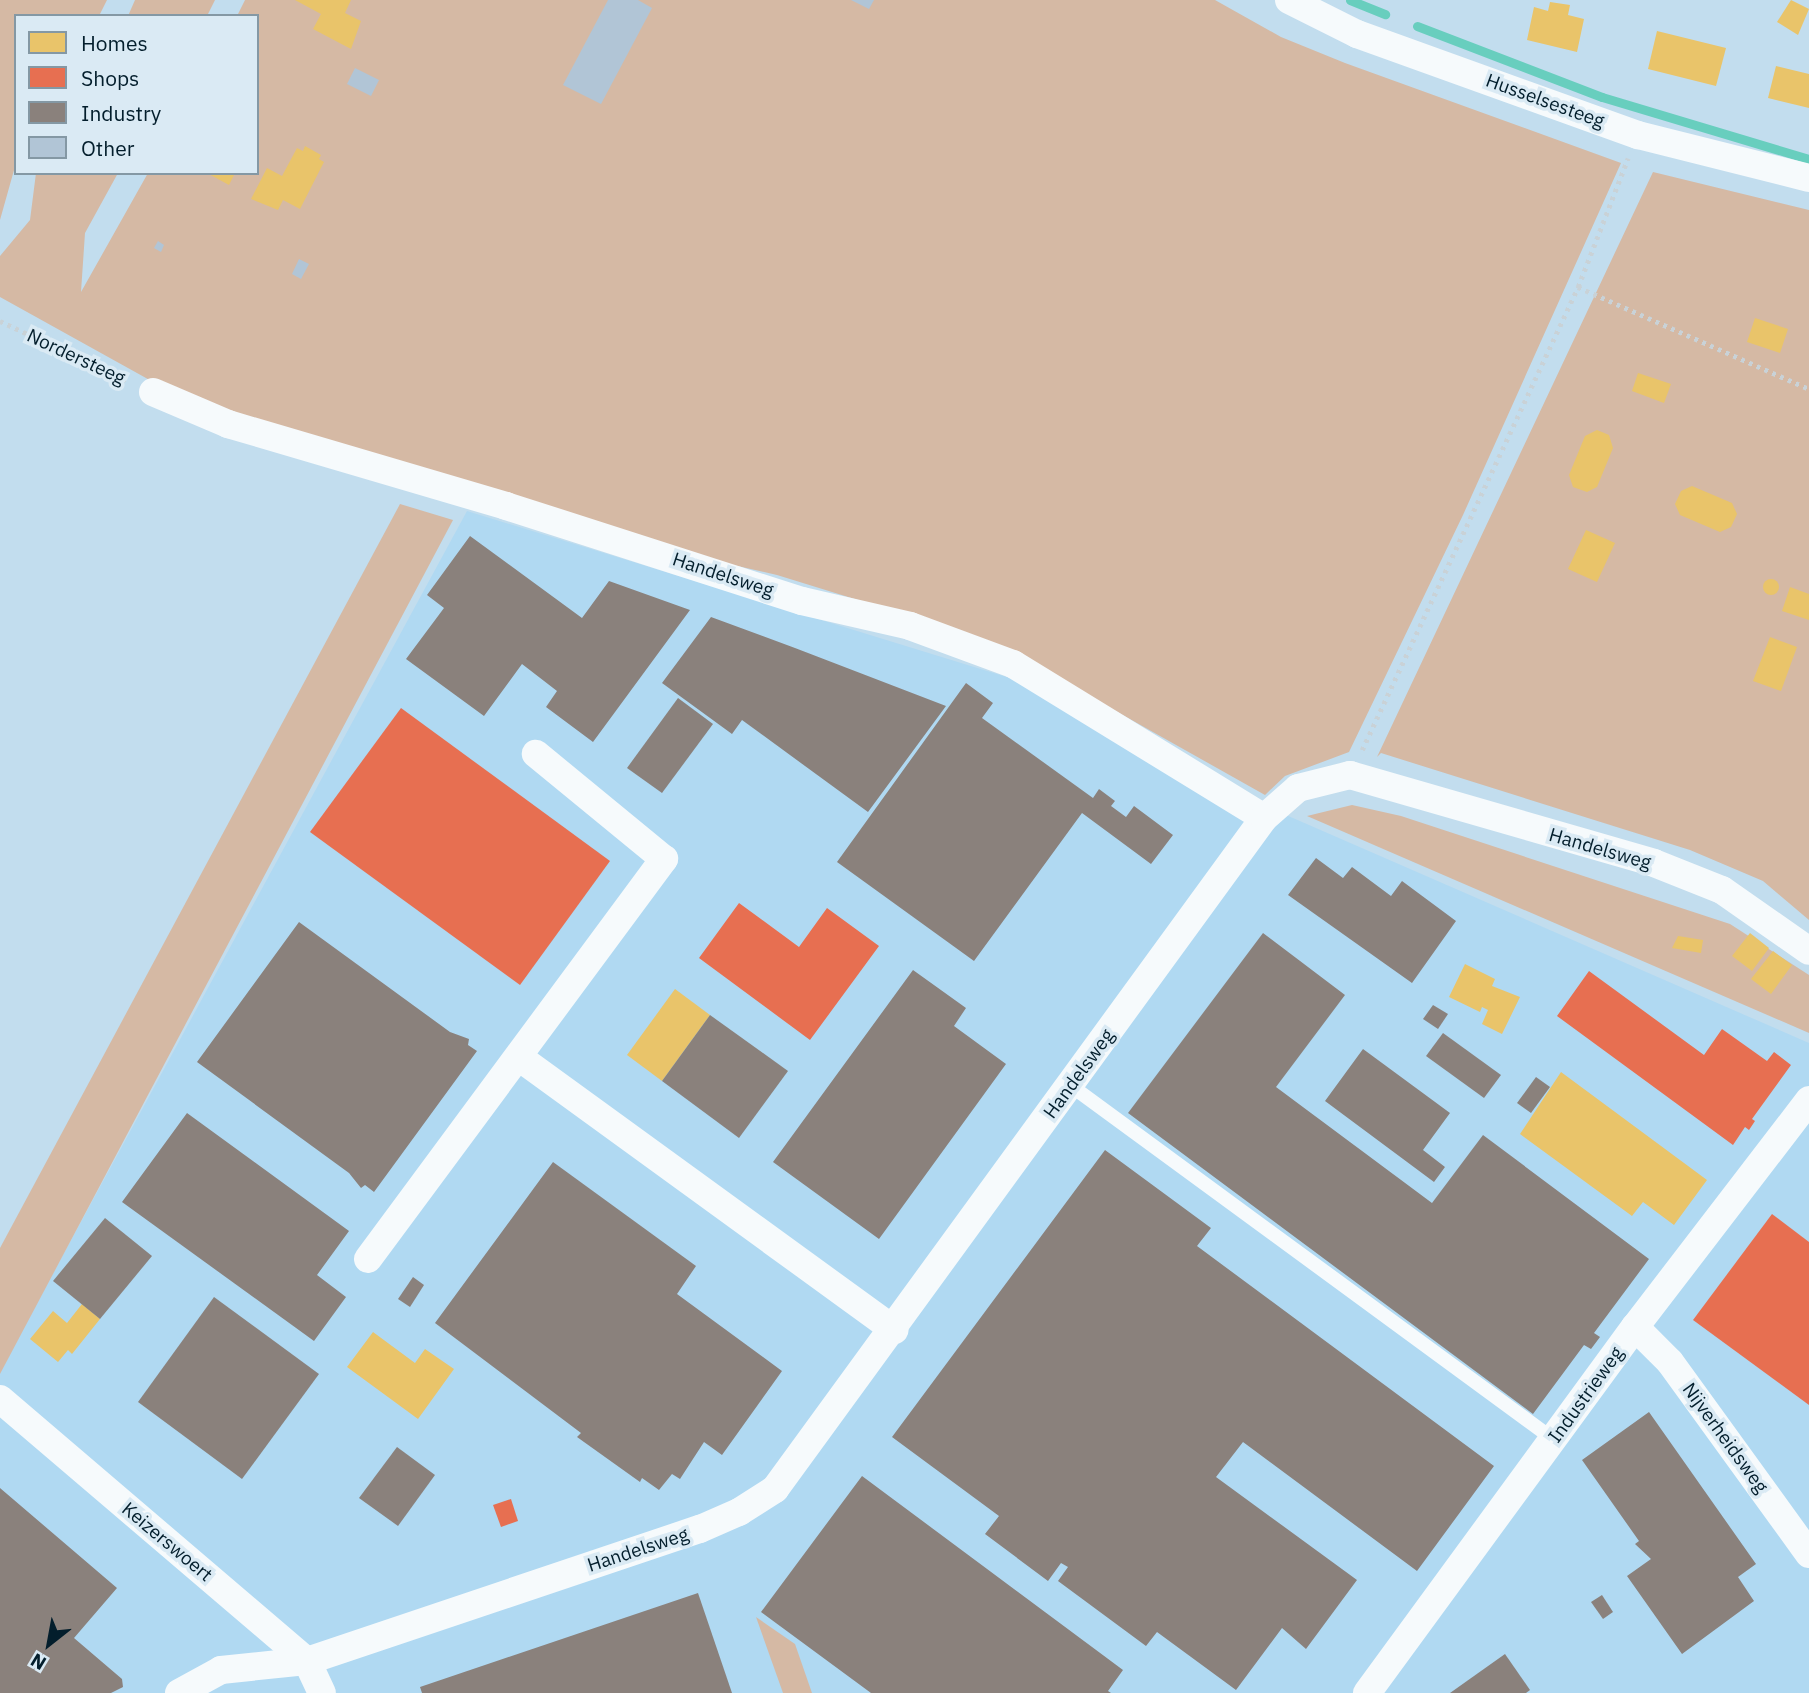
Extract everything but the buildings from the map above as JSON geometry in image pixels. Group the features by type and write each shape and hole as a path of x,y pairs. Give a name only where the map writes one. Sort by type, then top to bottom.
{"street":[{"name":"Husselsesteeg","path":"1289,0 1357,34 1638,135 1809,178"},
{"name":"Handelsweg","path":"153,392 228,424 506,506 802,601 910,626 1013,664 1264,818"},
{"path":"368,1259 520,1058 664,859 536,754"},
{"name":"Handelsweg","path":"179,1693 220,1670 307,1661 739,1512 775,1489 895,1330 1264,818 1298,788 1350,775 1654,863 1723,890 1809,951"},
{"path":"520,1058 895,1330"},
{"name":"Industrieweg","path":"1367,1693 1635,1327 1809,1100"},
{"name":"Nijverheidsweg","path":"1635,1327 1670,1362 1809,1554"},
{"name":"Keizerswoert","path":"0,1399 307,1661 322,1693"}],"lane":[{"path":"1070,1085 1553,1439"}],"path":[{"path":"1350,775 1578,287 1638,135"},
{"path":"1578,287 1809,389"},
{"name":"Nordersteeg","path":"0,321 153,392"}],"shaded area":[{"path":"0,0 107,0 100,14 14,14 14,170 0,220"},
{"path":"135,0 215,0 208,14 129,14"},
{"path":"245,0 1215,0 1281,37 1345,63 1621,163 1463,515 1349,752 1285,776 1265,795 1032,664 913,617 777,575 671,551 258,421 164,388 0,297 0,256 30,220 36,175 117,175 85,233 81,292 147,175 259,175 259,14 238,14"},
{"path":"1653,172 1809,210 1809,920 1763,881 1690,850 1381,753 1377,757"},
{"path":"400,504 453,520 0,1374 0,1248"},
{"path":"467,511 1020,681 1245,797 1809,1043 1809,1693 0,1693 0,1371"},
{"path":"1352,805 1401,816 1730,924 1809,975 1809,1033 1307,816"},
{"path":"756,1617 795,1644 812,1693 783,1693"}],"waterway":[{"path":"1350,0 1385,14"},
{"path":"1417,26 1602,97 1809,159"}]}
